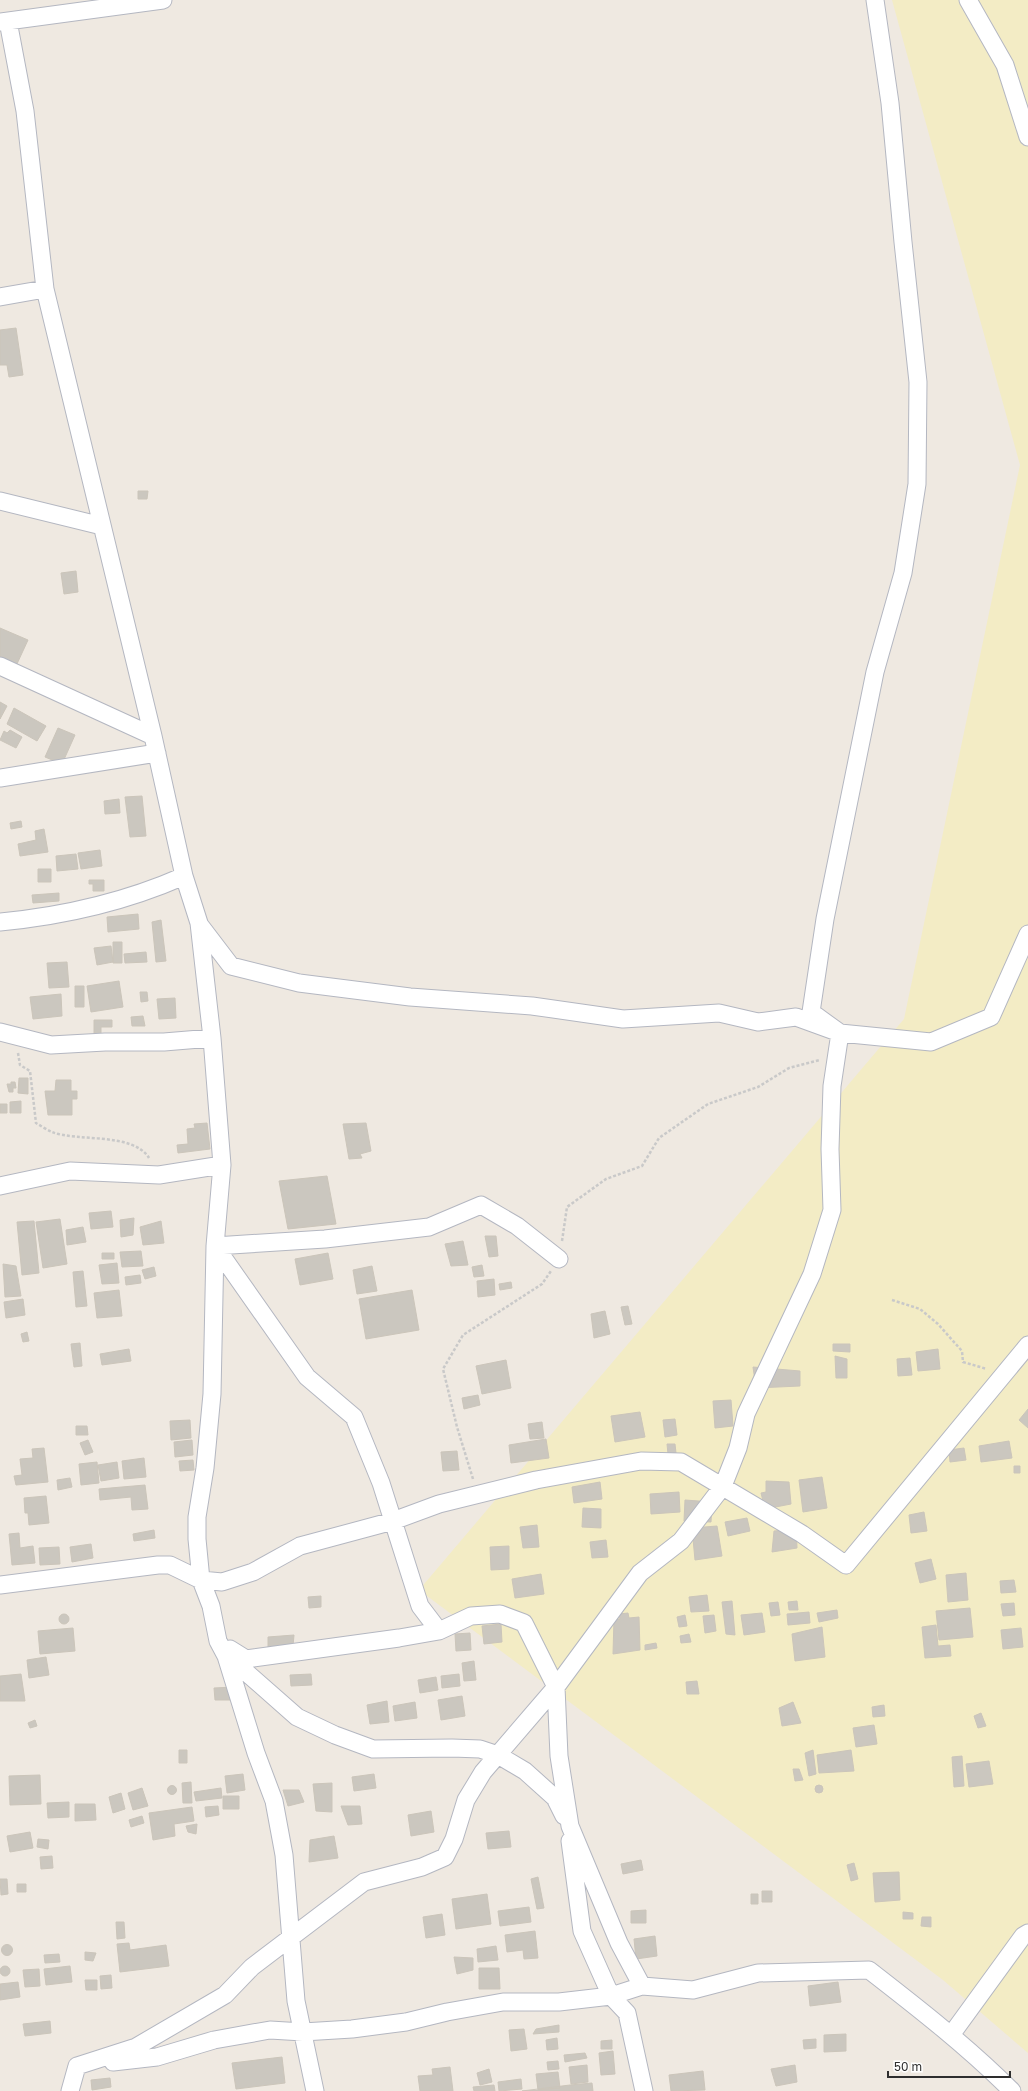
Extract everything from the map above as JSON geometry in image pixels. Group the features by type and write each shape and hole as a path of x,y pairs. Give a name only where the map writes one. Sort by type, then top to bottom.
{"street":[{"path":"163,0 104,4 4,22 26,111 45,289 153,736 184,876 199,923 212,1038 222,1165 214,1246 212,1394 205,1468 197,1517 201,1580 211,1606 218,1641 226,1656 256,1753 274,1801 284,1855 296,2001 315,2091"},
{"path":"840,1033 811,1012 825,919 875,672 903,573 917,484 918,382 890,103 875,0"},
{"path":"968,0 1005,65 1028,137"},
{"path":"0,297 45,289"},
{"path":"0,501 102,526"},
{"path":"0,666 153,736"},
{"path":"0,778 157,753"},
{"path":"0,922 106,905 152,890 184,876"},
{"path":"199,923 231,966 299,983 410,998 532,1006 623,1019 719,1013 758,1022 796,1018 840,1033 931,1042 991,1018 1028,934"},
{"path":"4,1033 51,1044 164,1042 212,1038"},
{"path":"77,2066 136,2047 219,1999 225,1995 252,1967 292,1938 331,1905 364,1882 422,1867 444,1857 454,1838 466,1800 483,1772 556,1687 640,1572 681,1541 723,1486 738,1448 746,1414 812,1274 832,1210 830,1149 832,1086 840,1033"},
{"path":"0,1186 70,1170 159,1175 222,1165"},
{"path":"214,1246 326,1239 429,1227 481,1205 517,1226 559,1260"},
{"path":"214,1246 307,1377 354,1417 381,1483 420,1606 438,1631"},
{"path":"0,1585 158,1565 170,1566 201,1580 222,1582 247,1574 300,1546 393,1521 438,1504 477,1493 590,1469 641,1461 681,1462 802,1534 846,1565 1028,1346"},
{"path":"218,1641 246,1659 399,1638 438,1631 471,1616 500,1614 524,1623 556,1687 559,1756 570,1826 570,1850 582,1931 611,1996 627,2013 644,2091"},
{"path":"218,1641 247,1673 297,1717 335,1735 373,1748 480,1749 498,1755 525,1771 555,1798 570,1826 619,1943 642,1986"},
{"path":"951,2035 1023,1936 1028,1933"},
{"path":"77,2066 157,2057 214,2040 270,2030 303,2032 352,2029 406,2022 447,2012 503,2002 559,2002 611,1996 642,1986 693,1990 758,1973 869,1970 951,2035 992,2070 1012,2091"},
{"path":"70,2091 77,2066"}],"path":[{"path":"4,1033 19,1055 20,1065 30,1071 36,1123 53,1133 126,1142 146,1152 159,1175"},
{"path":"477,1493 457,1427 443,1369 463,1335 542,1284 559,1260 567,1207 606,1179 642,1166 659,1138 708,1104 758,1087 789,1068 813,1063 827,1057"},
{"path":"892,1300 920,1309 938,1324 962,1351 963,1362 985,1369 991,1369"}],"sand":[{"path":"892,0 1028,0 1028,2053 943,1980 419,1590 904,1019 1020,465"}],"building":[{"path":"16,328 23,375 9,377 7,365 0,365 0,330"},
{"path":"138,491 148,491 147,499 138,499"},
{"path":"76,571 78,592 64,594 61,573"},
{"path":"0,628 28,640 16,666 0,659"},
{"path":"0,702 7,706 0,719"},
{"path":"14,708 46,726 37,741 7,724"},
{"path":"58,728 75,735 62,764 45,757"},
{"path":"10,730 22,737 16,748 0,740 4,731 7,733"},
{"path":"142,796 146,836 130,837 125,797"},
{"path":"119,799 120,813 105,814 104,801"},
{"path":"21,821 22,827 11,829 10,823"},
{"path":"44,829 48,852 20,856 18,844 36,840 35,831"},
{"path":"100,850 102,866 81,869 78,853"},
{"path":"76,854 78,869 57,871 56,856"},
{"path":"38,869 51,869 51,882 38,882"},
{"path":"89,880 104,880 104,891 93,891 93,884 89,884"},
{"path":"59,893 59,901 33,903 32,895"},
{"path":"138,914 139,929 108,932 107,917"},
{"path":"161,920 166,961 156,962 152,922"},
{"path":"113,942 122,942 122,963 113,963"},
{"path":"111,946 113,962 97,965 94,948"},
{"path":"146,952 147,962 125,963 124,954"},
{"path":"67,962 69,987 49,988 47,963"},
{"path":"119,981 123,1007 91,1012 87,986"},
{"path":"75,986 84,986 84,1007 75,1007"},
{"path":"140,992 147,992 148,1001 141,1002"},
{"path":"61,994 62,1016 33,1019 30,997"},
{"path":"175,998 176,1018 159,1019 157,999"},
{"path":"143,1016 145,1026 132,1026 131,1017"},
{"path":"94,1020 112,1020 112,1027 101,1027 101,1035 94,1035"},
{"path":"19,1078 28,1078 28,1094 18,1093"},
{"path":"56,1080 71,1080 71,1091 77,1091 77,1099 72,1099 72,1115 48,1115 45,1091 55,1091"},
{"path":"11,1082 15,1082 16,1088 13,1088 13,1092 9,1092 7,1084 11,1084"},
{"path":"21,1101 21,1113 10,1113 10,1102"},
{"path":"0,1104 7,1104 7,1113 0,1113"},
{"path":"207,1123 210,1149 178,1153 177,1145 188,1144 187,1129 195,1128 194,1124"},
{"path":"366,1123 371,1151 360,1154 362,1158 349,1159 343,1124"},
{"path":"327,1176 336,1224 288,1229 279,1181"},
{"path":"111,1211 113,1227 91,1229 89,1213"},
{"path":"134,1218 133,1235 121,1237 120,1220"},
{"path":"60,1219 67,1264 43,1268 36,1222"},
{"path":"34,1221 39,1273 22,1275 17,1222"},
{"path":"161,1221 164,1243 143,1245 140,1227"},
{"path":"83,1227 86,1242 67,1245 66,1230"},
{"path":"485,1236 496,1236 498,1256 489,1257"},
{"path":"463,1241 468,1265 451,1266 445,1244"},
{"path":"141,1251 143,1266 122,1267 120,1252"},
{"path":"102,1253 114,1253 114,1259 102,1259"},
{"path":"328,1253 333,1279 300,1285 295,1259"},
{"path":"117,1263 119,1283 102,1284 99,1265"},
{"path":"3,1264 16,1266 21,1296 5,1297"},
{"path":"482,1265 484,1276 474,1277 472,1267"},
{"path":"372,1266 377,1291 357,1294 353,1270"},
{"path":"154,1267 156,1276 145,1279 142,1270"},
{"path":"83,1271 87,1306 76,1307 73,1272"},
{"path":"140,1275 141,1283 126,1285 125,1277"},
{"path":"494,1279 495,1295 478,1297 477,1281"},
{"path":"511,1282 512,1288 500,1290 499,1284"},
{"path":"119,1290 122,1316 97,1318 94,1293"},
{"path":"412,1290 419,1330 366,1339 359,1299"},
{"path":"23,1299 25,1315 6,1318 4,1302"},
{"path":"628,1306 632,1324 625,1325 621,1307"},
{"path":"605,1311 610,1334 594,1338 591,1314"},
{"path":"27,1332 29,1341 23,1342 21,1334"},
{"path":"80,1343 82,1366 74,1367 71,1344"},
{"path":"833,1344 850,1344 850,1352 833,1351"},
{"path":"129,1349 131,1361 102,1365 100,1354"},
{"path":"938,1349 940,1369 918,1371 916,1352"},
{"path":"835,1356 847,1359 847,1378 836,1378"},
{"path":"910,1358 912,1375 898,1376 897,1359"},
{"path":"506,1360 511,1388 482,1394 476,1366"},
{"path":"753,1367 800,1371 800,1386 756,1388"},
{"path":"478,1395 480,1405 464,1409 462,1398"},
{"path":"731,1400 733,1426 715,1428 713,1401"},
{"path":"1028,1409 1028,1428 1019,1420"},
{"path":"640,1412 645,1437 615,1442 611,1416"},
{"path":"675,1419 677,1435 665,1437 663,1420"},
{"path":"190,1420 191,1438 171,1440 170,1421"},
{"path":"542,1422 544,1438 530,1439 528,1424"},
{"path":"76,1426 87,1426 88,1435 76,1435"},
{"path":"546,1439 549,1458 511,1463 509,1445"},
{"path":"88,1440 93,1452 85,1455 80,1443"},
{"path":"192,1440 193,1455 175,1457 174,1442"},
{"path":"1009,1441 1012,1458 981,1462 979,1446"},
{"path":"667,1444 675,1444 676,1453 668,1454"},
{"path":"44,1448 48,1482 16,1485 14,1476 22,1475 20,1459 33,1458 32,1449"},
{"path":"964,1448 966,1460 950,1462 949,1450"},
{"path":"457,1451 459,1470 443,1471 441,1452"},
{"path":"144,1458 146,1477 124,1479 122,1461"},
{"path":"193,1460 194,1470 180,1471 179,1461"},
{"path":"97,1462 99,1483 81,1485 79,1464"},
{"path":"117,1462 119,1478 101,1481 98,1465"},
{"path":"1014,1466 1020,1466 1020,1473 1014,1473"},
{"path":"822,1477 827,1508 803,1512 799,1480"},
{"path":"70,1478 72,1487 58,1490 57,1480"},
{"path":"766,1481 789,1482 791,1504 765,1509 761,1493 766,1492"},
{"path":"600,1482 602,1499 574,1503 572,1487"},
{"path":"145,1485 148,1509 132,1510 131,1497 100,1500 99,1489"},
{"path":"679,1492 680,1512 651,1514 650,1494"},
{"path":"46,1496 49,1523 29,1525 28,1513 25,1513 24,1498"},
{"path":"685,1500 712,1502 711,1522 684,1521"},
{"path":"583,1508 601,1509 601,1528 582,1527"},
{"path":"924,1512 927,1531 911,1533 909,1515"},
{"path":"747,1518 750,1531 728,1536 725,1522"},
{"path":"796,1522 797,1548 772,1552 774,1531 789,1530"},
{"path":"537,1525 539,1547 523,1548 520,1527"},
{"path":"717,1526 722,1556 695,1560 692,1528"},
{"path":"154,1530 155,1538 134,1541 133,1534"},
{"path":"19,1533 20,1548 33,1546 35,1563 12,1565 9,1534"},
{"path":"606,1540 608,1557 592,1558 590,1542"},
{"path":"91,1544 93,1558 72,1562 70,1547"},
{"path":"509,1546 509,1569 491,1570 490,1547"},
{"path":"59,1547 60,1564 40,1565 39,1548"},
{"path":"931,1559 936,1579 920,1583 915,1563"},
{"path":"966,1573 968,1600 948,1602 946,1575"},
{"path":"541,1574 544,1594 515,1598 512,1579"},
{"path":"1014,1580 1016,1592 1001,1593 1000,1581"},
{"path":"707,1595 709,1611 691,1612 689,1597"},
{"path":"321,1596 321,1607 309,1608 308,1597"},
{"path":"732,1601 735,1635 726,1634 722,1602"},
{"path":"797,1601 798,1610 789,1610 788,1602"},
{"path":"778,1602 780,1615 771,1616 769,1603"},
{"path":"1014,1603 1015,1615 1003,1616 1001,1604"},
{"path":"970,1608 973,1637 939,1640 936,1611"},
{"path":"837,1610 838,1618 819,1622 817,1613"},
{"path":"809,1612 810,1623 788,1625 787,1614"},
{"path":"628,1613 629,1618 639,1617 640,1650 613,1654 614,1619 620,1619 619,1614"},
{"path":"762,1613 765,1632 744,1635 741,1615"},
{"path":"62,1614 66,1614 68,1615 68,1623 62,1624 59,1621 59,1617"},
{"path":"685,1615 687,1626 679,1627 677,1617"},
{"path":"714,1615 716,1631 705,1633 703,1616"},
{"path":"501,1624 502,1642 484,1644 482,1626"},
{"path":"936,1625 938,1646 950,1645 951,1656 925,1658 922,1627"},
{"path":"822,1627 825,1657 795,1661 792,1634"},
{"path":"73,1628 75,1651 40,1654 38,1631"},
{"path":"1021,1628 1023,1647 1003,1649 1001,1630"},
{"path":"470,1633 471,1650 456,1651 455,1634"},
{"path":"689,1634 691,1642 681,1643 680,1636"},
{"path":"294,1635 293,1646 268,1648 268,1637"},
{"path":"656,1643 657,1648 645,1650 645,1645"},
{"path":"46,1657 49,1675 29,1678 27,1660"},
{"path":"474,1661 476,1680 464,1681 462,1663"},
{"path":"21,1674 25,1701 0,1701 0,1676"},
{"path":"311,1674 312,1685 291,1686 290,1675"},
{"path":"459,1674 460,1686 442,1688 441,1676"},
{"path":"436,1677 438,1690 420,1693 418,1680"},
{"path":"697,1681 699,1694 687,1694 686,1682"},
{"path":"233,1687 233,1700 215,1700 214,1688"},
{"path":"462,1696 465,1716 441,1720 438,1700"},
{"path":"387,1701 389,1722 370,1724 367,1705"},
{"path":"415,1702 417,1718 395,1721 393,1706"},
{"path":"793,1702 801,1723 782,1726 779,1708"},
{"path":"884,1705 885,1716 873,1717 872,1707"},
{"path":"981,1713 986,1726 978,1728 974,1716"},
{"path":"35,1720 37,1726 30,1728 28,1723"},
{"path":"874,1725 877,1744 856,1747 853,1728"},
{"path":"179,1750 187,1750 187,1763 179,1763"},
{"path":"813,1750 816,1774 809,1776 805,1753"},
{"path":"851,1750 854,1771 819,1773 817,1755"},
{"path":"962,1756 964,1786 954,1787 952,1757"},
{"path":"989,1761 993,1784 969,1787 966,1764"},
{"path":"793,1769 799,1769 803,1780 795,1781"},
{"path":"243,1774 245,1790 227,1793 225,1776"},
{"path":"374,1774 376,1788 354,1791 352,1777"},
{"path":"40,1775 41,1804 10,1805 9,1776"},
{"path":"191,1782 192,1803 183,1803 182,1783"},
{"path":"332,1783 332,1812 316,1811 313,1784"},
{"path":"819,1785 822,1786 822,1792 819,1793 816,1792 815,1789 816,1786"},
{"path":"170,1786 174,1786 176,1790 174,1794 170,1794 168,1792 168,1788"},
{"path":"142,1788 148,1806 133,1810 128,1793"},
{"path":"221,1788 222,1798 196,1801 194,1792"},
{"path":"283,1790 299,1790 304,1802 288,1806"},
{"path":"121,1793 125,1809 113,1813 109,1797"},
{"path":"223,1796 239,1796 239,1809 223,1809"},
{"path":"69,1802 69,1817 48,1818 47,1803"},
{"path":"75,1804 95,1804 96,1820 75,1821"},
{"path":"218,1806 219,1815 206,1817 205,1807"},
{"path":"341,1806 360,1806 362,1824 348,1825"},
{"path":"192,1807 194,1821 174,1824 175,1836 153,1840 149,1813"},
{"path":"431,1811 434,1832 411,1836 408,1815"},
{"path":"142,1816 144,1823 131,1827 129,1820"},
{"path":"197,1824 196,1834 188,1832 186,1826"},
{"path":"509,1831 511,1847 488,1849 486,1833"},
{"path":"30,1832 33,1848 10,1852 7,1836"},
{"path":"334,1836 338,1858 309,1862 310,1840"},
{"path":"38,1839 49,1840 48,1849 37,1847"},
{"path":"52,1856 53,1868 41,1869 40,1857"},
{"path":"641,1860 643,1870 623,1874 621,1864"},
{"path":"854,1863 858,1879 851,1881 847,1865"},
{"path":"899,1872 900,1900 875,1902 873,1873"},
{"path":"538,1877 544,1908 537,1909 531,1879"},
{"path":"0,1879 7,1879 8,1894 1,1895"},
{"path":"17,1884 26,1884 26,1892 17,1892"},
{"path":"762,1891 772,1891 772,1902 762,1902"},
{"path":"487,1894 491,1924 456,1929 452,1899"},
{"path":"751,1894 758,1894 758,1904 751,1904"},
{"path":"529,1907 531,1922 500,1926 498,1911"},
{"path":"646,1910 646,1923 631,1923 631,1911"},
{"path":"903,1912 913,1913 913,1919 903,1919"},
{"path":"442,1914 445,1935 426,1938 423,1917"},
{"path":"922,1917 931,1917 931,1927 921,1926"},
{"path":"116,1922 124,1922 125,1938 117,1939"},
{"path":"535,1931 538,1958 524,1959 523,1950 507,1952 505,1935"},
{"path":"655,1936 657,1956 636,1959 634,1939"},
{"path":"129,1943 130,1950 166,1945 169,1966 120,1972 117,1944"},
{"path":"5,1945 9,1945 11,1946 11,1954 5,1955 2,1952 2,1948"},
{"path":"496,1946 498,1960 478,1962 477,1949"},
{"path":"85,1952 96,1953 93,1961 85,1960"},
{"path":"59,1954 60,1962 45,1963 44,1955"},
{"path":"454,1957 473,1958 473,1970 457,1974"},
{"path":"3,1966 7,1966 9,1967 9,1975 3,1976 0,1973 0,1969"},
{"path":"70,1966 72,1982 46,1985 44,1969"},
{"path":"479,1968 499,1968 500,1989 479,1989"},
{"path":"39,1969 40,1986 25,1987 23,1970"},
{"path":"111,1975 112,1988 101,1989 100,1976"},
{"path":"85,1980 97,1980 97,1990 86,1990"},
{"path":"18,1982 20,1997 0,2000 0,1984"},
{"path":"838,1982 841,2002 810,2006 808,1986"},
{"path":"50,2021 51,2033 25,2036 23,2024"},
{"path":"559,2025 559,2032 533,2034 536,2029"},
{"path":"524,2029 527,2049 511,2051 509,2030"},
{"path":"846,2034 846,2051 824,2052 824,2035"},
{"path":"557,2038 558,2049 547,2050 546,2040"},
{"path":"816,2039 816,2048 804,2049 803,2040"},
{"path":"612,2040 612,2049 601,2049 601,2041"},
{"path":"613,2051 615,2074 601,2075 599,2053"},
{"path":"585,2053 587,2058 565,2062 564,2055"},
{"path":"282,2057 285,2083 236,2089 232,2063"},
{"path":"558,2061 559,2069 548,2070 547,2062"},
{"path":"587,2065 588,2082 571,2084 569,2067"},
{"path":"795,2065 797,2082 776,2086 771,2069"},
{"path":"450,2067 453,2091 420,2091 418,2076 433,2075 432,2069"},
{"path":"489,2069 492,2082 480,2085 477,2073"},
{"path":"703,2071 705,2090 671,2091 669,2075"},
{"path":"558,2072 560,2088 538,2090 536,2074"},
{"path":"110,2078 111,2087 92,2090 91,2080"},
{"path":"521,2079 522,2089 499,2091 498,2082"},
{"path":"592,2083 593,2091 522,2091 570,2085"},
{"path":"494,2085 495,2091 474,2091 473,2087"}]}
